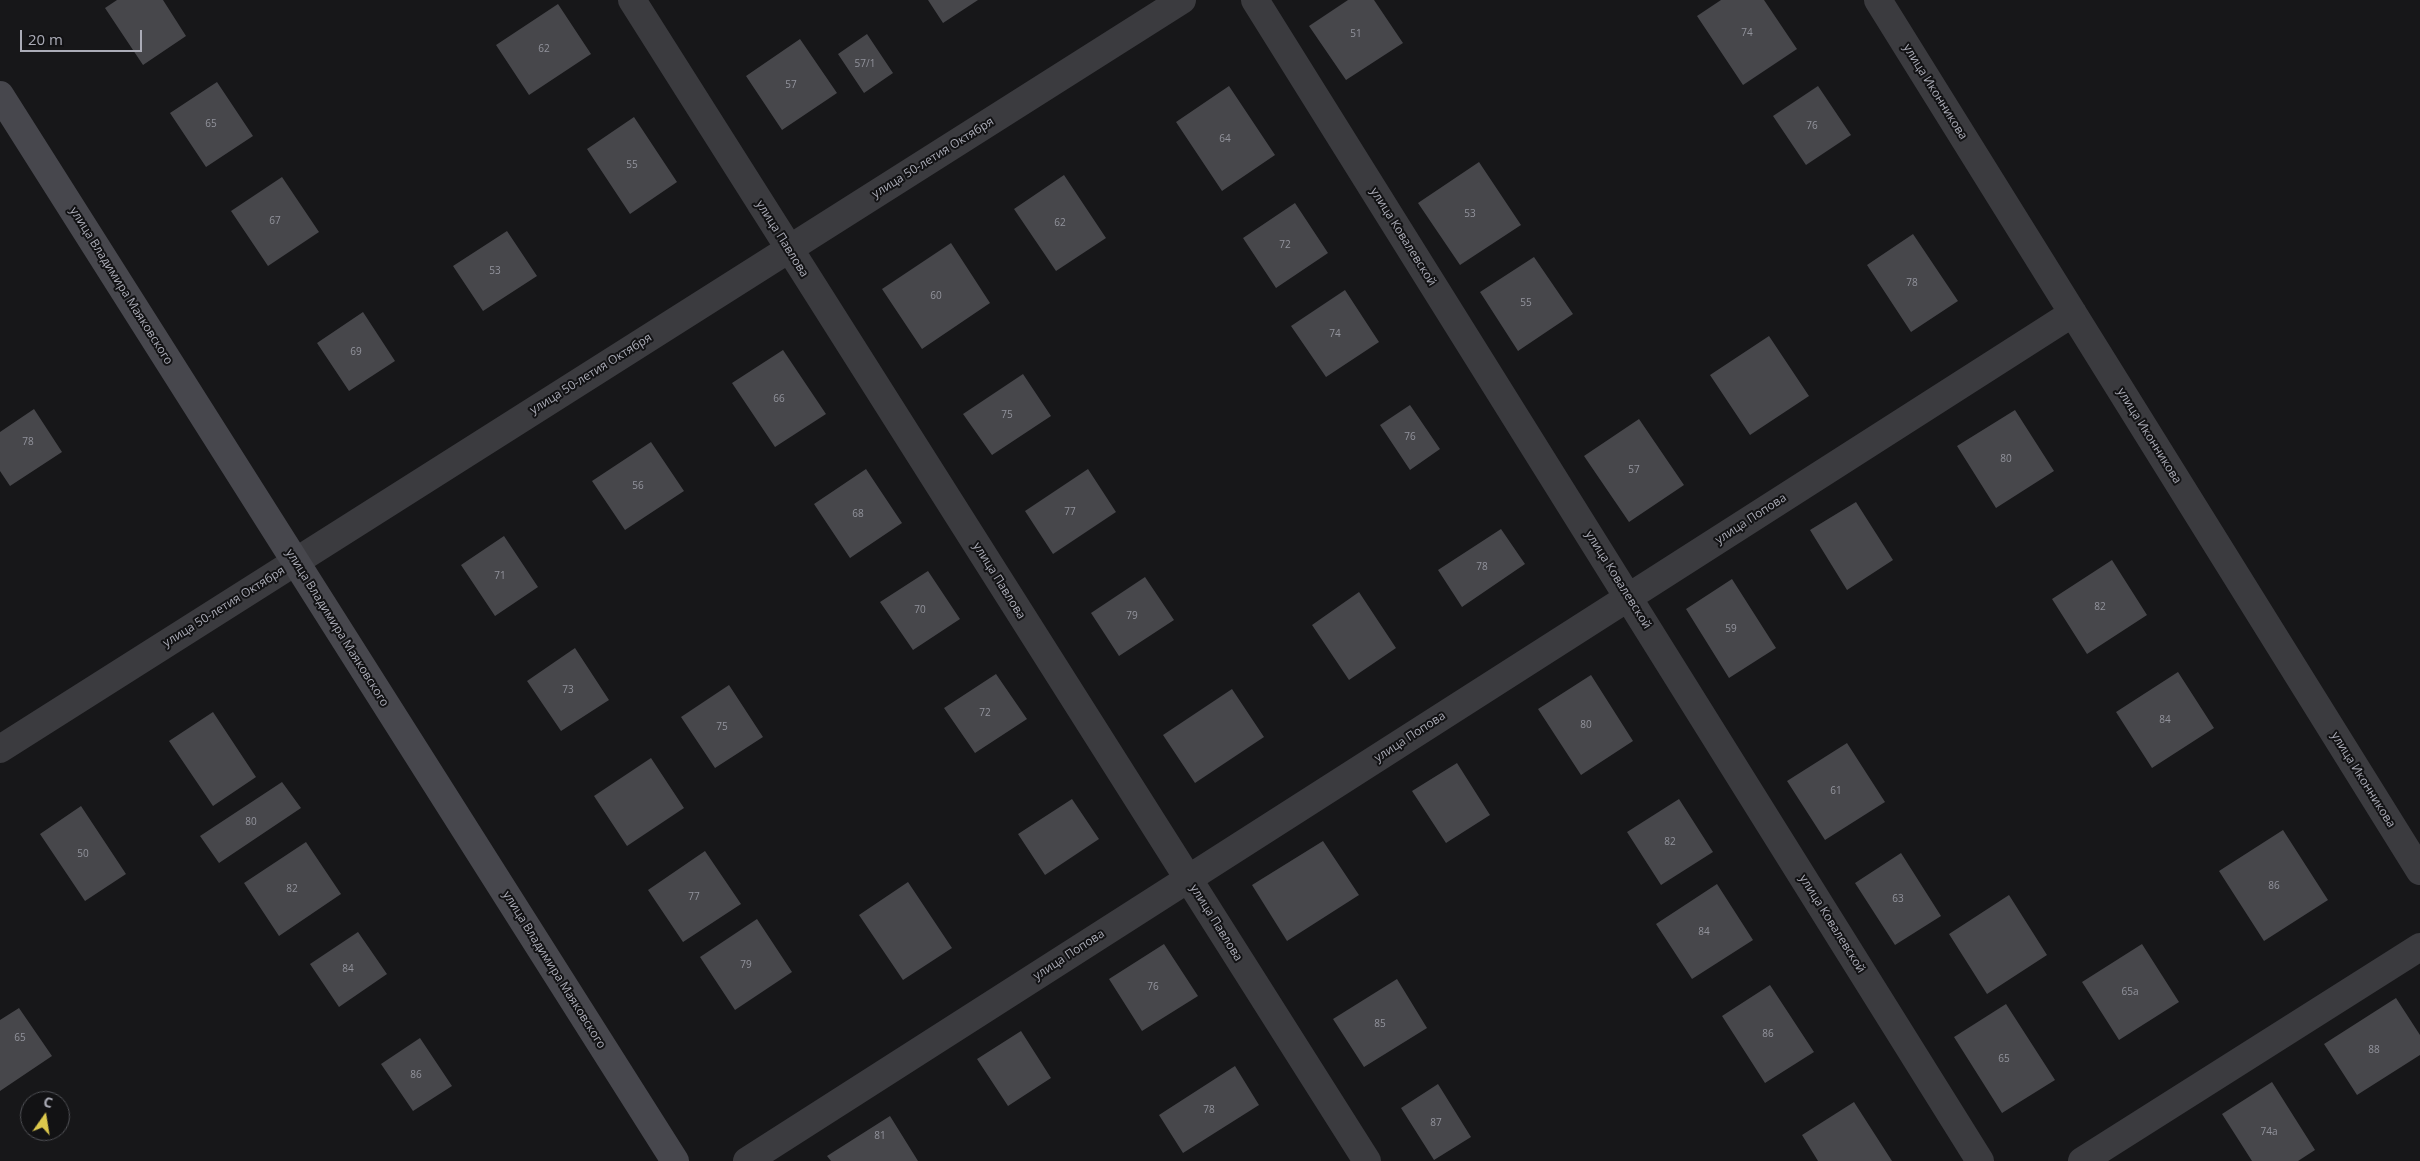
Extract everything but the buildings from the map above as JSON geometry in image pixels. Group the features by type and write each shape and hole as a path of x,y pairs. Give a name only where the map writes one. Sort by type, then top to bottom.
{"street":[{"name":"улица Павлова","path":"632,0 788,250 1367,1161"},
{"name":"улица 50-летия Октября","path":"0,749 1182,0"},
{"name":"улица Ковалевской","path":"1255,0 1980,1161"},
{"name":"улица Иконникова","path":"1878,0 2420,871"},
{"name":"улица Владимира Маяковского","path":"0,95 675,1161"},
{"name":"улица Попова","path":"748,1161 2073,313"},
{"path":"2082,1161 2420,947"}]}
